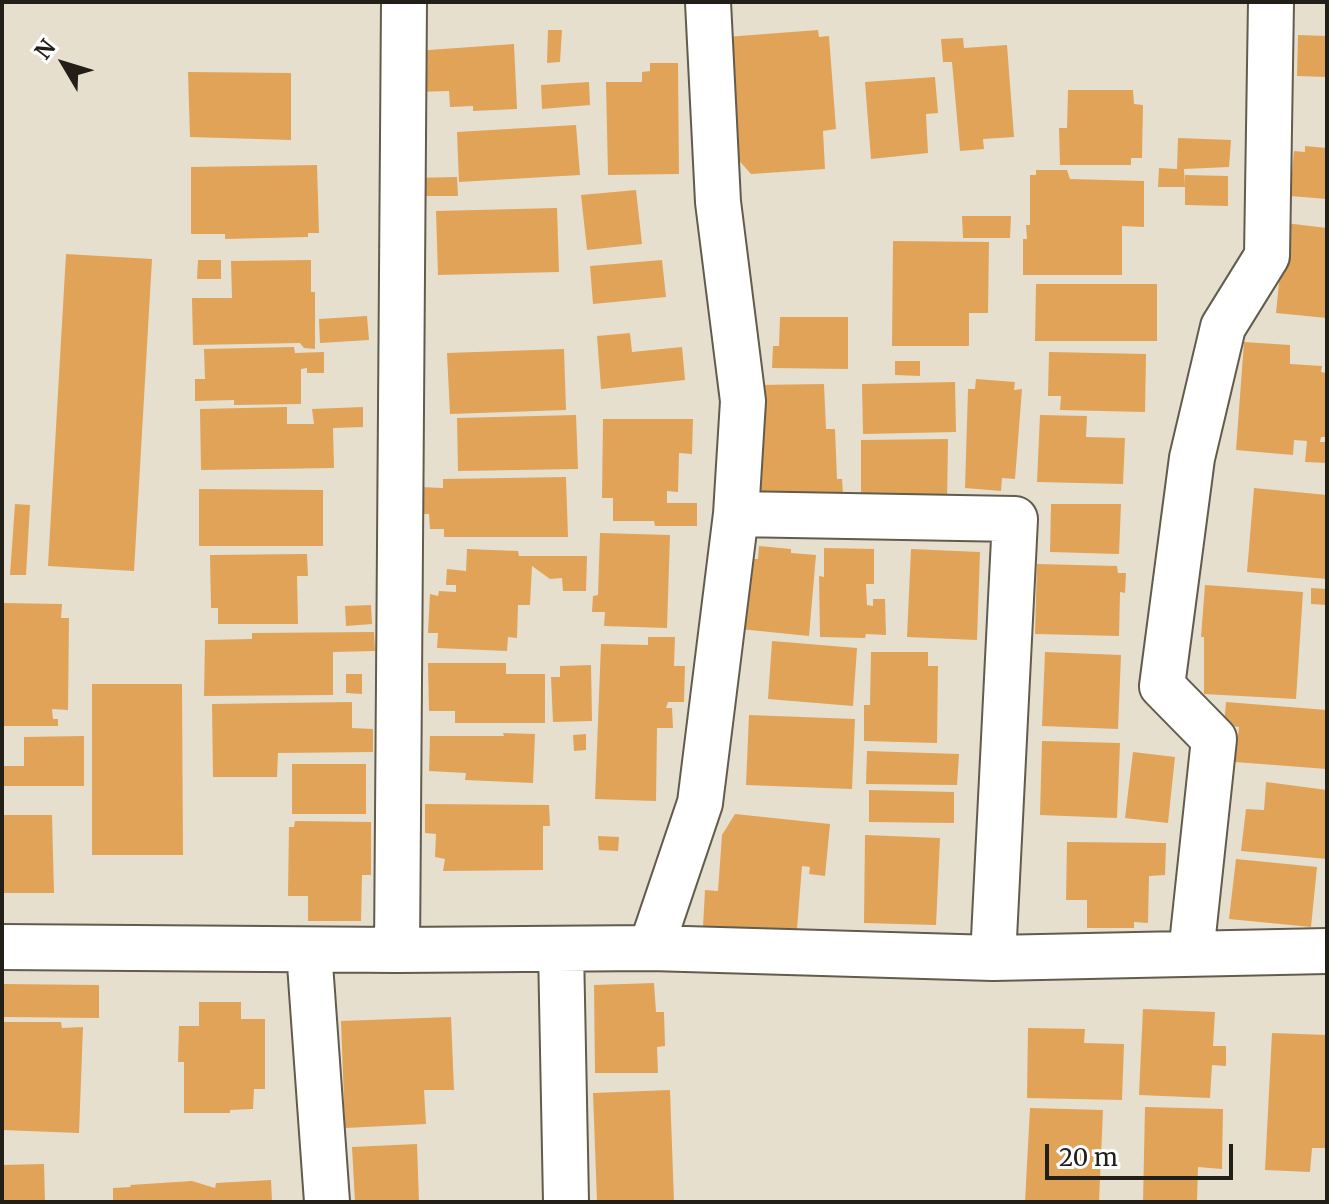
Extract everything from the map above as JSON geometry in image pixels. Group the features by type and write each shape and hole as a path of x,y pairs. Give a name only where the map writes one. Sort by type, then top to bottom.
{"street":[{"path":"397,950 404,2"},
{"path":"651,948 700,803 736,514 743,401 718,202 708,2"},
{"path":"1191,954 1214,739 1162,686 1192,458 1223,327 1267,256 1271,2"},
{"path":"736,514 1015,519 993,958"},
{"path":"2,947 309,950 651,948 993,958 1327,951"},
{"path":"561,949 566,1202"},
{"path":"309,950 327,1202"}],"building":[{"path":"548,30 562,30 560,62 547,63"},
{"path":"818,30 819,37 829,36 836,129 823,131 825,169 751,174 735,156 726,37"},
{"path":"1298,35 1327,36 1327,77 1297,76"},
{"path":"963,38 964,48 1007,45 1014,137 983,139 984,149 960,151 952,62 943,62 941,39"},
{"path":"514,44 517,109 473,111 473,106 450,107 449,91 415,92 414,51"},
{"path":"650,63 678,63 679,174 608,175 606,82 642,82 642,72 650,71"},
{"path":"188,72 291,73 291,140 190,137"},
{"path":"935,77 938,113 926,114 928,153 871,159 865,82"},
{"path":"589,82 590,105 542,109 541,85"},
{"path":"1068,90 1133,90 1134,104 1143,105 1142,158 1131,158 1131,165 1060,165 1059,128 1067,128"},
{"path":"576,125 580,175 459,182 457,132"},
{"path":"1178,138 1231,140 1229,167 1184,169 1185,187 1158,187 1159,168 1177,169"},
{"path":"1305,146 1327,148 1327,199 1290,196 1294,151 1305,152"},
{"path":"317,165 319,233 308,233 308,237 225,239 225,234 191,234 191,167"},
{"path":"1036,170 1067,170 1070,179 1144,181 1144,227 1122,226 1122,275 1023,275 1023,239 1027,239 1026,225 1030,225 1030,175 1036,175"},
{"path":"1185,175 1228,176 1228,206 1185,205"},
{"path":"457,177 458,196 411,196 411,178"},
{"path":"636,190 642,244 587,250 581,195"},
{"path":"557,208 559,272 438,275 436,211"},
{"path":"962,216 1011,216 1010,238 963,238"},
{"path":"1285,223 1327,228 1327,318 1276,313"},
{"path":"893,241 989,242 988,313 969,313 969,346 892,346"},
{"path":"66,254 152,259 134,571 48,566"},
{"path":"198,260 221,260 221,279 197,279"},
{"path":"311,260 311,292 315,292 315,349 304,348 300,343 193,345 192,298 232,298 231,261"},
{"path":"662,260 666,297 593,304 590,266"},
{"path":"1036,284 1157,284 1157,341 1035,341"},
{"path":"367,316 369,340 320,343 319,319"},
{"path":"780,317 848,317 848,369 772,368 773,346 779,346"},
{"path":"630,333 632,352 682,347 685,380 601,389 597,336"},
{"path":"1244,342 1290,345 1290,364 1322,366 1321,372 1327,373 1327,437 1321,437 1320,442 1327,442 1327,463 1305,462 1307,441 1294,440 1293,455 1236,450"},
{"path":"294,347 295,353 324,352 324,373 307,373 307,368 301,369 301,404 234,405 234,400 195,401 195,379 205,379 204,349"},
{"path":"564,349 566,410 450,414 447,353"},
{"path":"1049,352 1146,354 1145,412 1060,410 1061,396 1048,396"},
{"path":"895,361 920,361 920,376 895,375"},
{"path":"976,379 1015,382 1014,390 1022,389 1015,479 1002,478 1001,491 965,488 968,389 975,389"},
{"path":"955,382 956,432 863,434 862,384"},
{"path":"824,384 826,429 835,429 837,479 842,479 843,494 810,494 761,505 758,385"},
{"path":"287,407 287,424 314,424 312,409 363,407 363,427 333,428 334,468 201,470 200,409"},
{"path":"576,415 578,469 458,471 457,418"},
{"path":"1040,415 1087,416 1086,437 1125,438 1123,484 1037,482"},
{"path":"603,419 693,419 692,454 679,453 678,492 667,491 667,503 697,503 697,526 655,526 654,521 613,521 613,498 602,498"},
{"path":"948,439 947,503 934,503 934,494 861,494 861,440"},
{"path":"566,477 568,537 444,537 444,529 430,529 429,514 420,514 420,487 443,488 443,479"},
{"path":"1254,488 1327,495 1327,579 1247,572"},
{"path":"199,489 323,490 323,546 199,546"},
{"path":"15,504 30,505 26,575 10,575"},
{"path":"1051,504 1121,504 1119,554 1050,552"},
{"path":"600,533 670,535 667,628 604,626 605,612 592,612 593,596 598,595"},
{"path":"759,546 816,555 809,636 740,629 747,559 758,559"},
{"path":"824,548 874,549 874,584 866,584 867,605 873,606 873,599 885,599 886,635 820,637 819,576 824,577"},
{"path":"467,549 518,551 519,556 587,556 586,591 563,591 562,578 550,579 532,566 530,605 518,605 517,638 508,637 507,651 437,648 438,633 428,633 430,594 438,596 439,591 456,592 456,585 446,585 447,569 466,571"},
{"path":"911,549 980,552 977,640 907,637"},
{"path":"307,554 308,576 297,576 298,624 218,624 218,608 211,608 210,555"},
{"path":"1037,564 1117,566 1118,573 1126,573 1125,593 1120,592 1119,636 1035,634"},
{"path":"1205,585 1303,592 1296,699 1204,694 1204,637 1201,637"},
{"path":"1311,588 1327,589 1327,605 1311,604"},
{"path":"2,603 62,604 61,618 69,618 68,710 52,709 58,726 2,726"},
{"path":"371,605 372,624 346,626 345,606"},
{"path":"374,632 375,651 333,652 333,695 204,696 205,640 252,639 252,633"},
{"path":"648,637 675,637 674,666 685,666 684,702 668,702 666,708 672,708 673,728 657,728 656,801 595,799 601,644 648,645"},
{"path":"772,641 857,648 853,706 768,699"},
{"path":"871,652 928,652 928,666 938,666 937,743 864,741 864,705 870,705"},
{"path":"1045,652 1121,655 1118,729 1042,726"},
{"path":"428,663 506,663 506,674 545,674 545,723 455,723 455,711 429,711"},
{"path":"591,665 592,721 553,722 551,677 560,677 560,666"},
{"path":"346,674 362,674 362,694 346,693"},
{"path":"92,684 182,684 183,855 92,855"},
{"path":"352,702 352,728 373,729 373,752 278,753 277,777 213,777 212,704"},
{"path":"1226,702 1327,710 1327,769 1235,762 1239,727 1224,725"},
{"path":"749,715 855,719 852,789 746,785"},
{"path":"503,733 535,734 533,783 465,780 466,773 429,771 430,736 504,736"},
{"path":"586,734 586,750 574,751 573,735"},
{"path":"84,736 84,786 2,786 2,766 24,766 24,737"},
{"path":"1042,741 1120,743 1117,818 1040,815"},
{"path":"867,751 959,754 957,785 866,784"},
{"path":"1133,752 1175,757 1168,823 1125,818"},
{"path":"292,764 366,764 366,814 292,814"},
{"path":"1266,782 1327,790 1327,859 1241,851 1246,809 1264,810"},
{"path":"869,790 954,792 954,823 869,822"},
{"path":"425,804 549,805 550,826 543,826 543,870 443,871 445,859 435,857 436,834 425,833"},
{"path":"735,814 830,824 825,876 809,874 810,867 802,866 797,929 783,928 783,933 703,927 705,890 718,891 722,835"},
{"path":"2,815 52,815 54,893 2,893"},
{"path":"295,821 371,822 371,875 362,875 361,921 308,921 308,896 288,896 289,827 294,827"},
{"path":"865,835 940,838 936,925 864,923"},
{"path":"598,836 619,837 618,851 599,850"},
{"path":"1067,842 1166,843 1165,875 1149,876 1148,923 1134,922 1134,928 1087,928 1087,900 1066,900"},
{"path":"1236,859 1317,867 1311,927 1229,919"},
{"path":"654,983 656,1012 664,1012 665,1046 657,1047 658,1073 595,1073 594,985"},
{"path":"2,984 99,985 99,1018 2,1017"},
{"path":"199,1002 241,1002 241,1019 265,1019 265,1089 254,1089 253,1109 230,1110 230,1113 184,1113 184,1062 178,1062 179,1026 199,1026"},
{"path":"1143,1009 1215,1012 1213,1046 1226,1046 1226,1066 1212,1065 1210,1098 1139,1095"},
{"path":"451,1017 454,1090 424,1090 426,1124 345,1128 341,1021"},
{"path":"2,1022 61,1022 62,1028 83,1027 79,1133 2,1130"},
{"path":"1028,1028 1085,1029 1084,1043 1124,1044 1122,1100 1027,1098"},
{"path":"1272,1033 1327,1035 1327,1148 1312,1148 1310,1172 1265,1170"},
{"path":"670,1090 674,1202 597,1202 593,1093"},
{"path":"1145,1107 1223,1109 1222,1169 1198,1167 1197,1202 1143,1202"},
{"path":"1030,1108 1103,1110 1099,1202 1025,1202"},
{"path":"417,1144 419,1202 355,1202 352,1147"},
{"path":"44,1164 45,1202 2,1202 2,1165"},
{"path":"271,1180 272,1202 113,1202 113,1188 130,1185 192,1181 215,1188 216,1183"}]}
